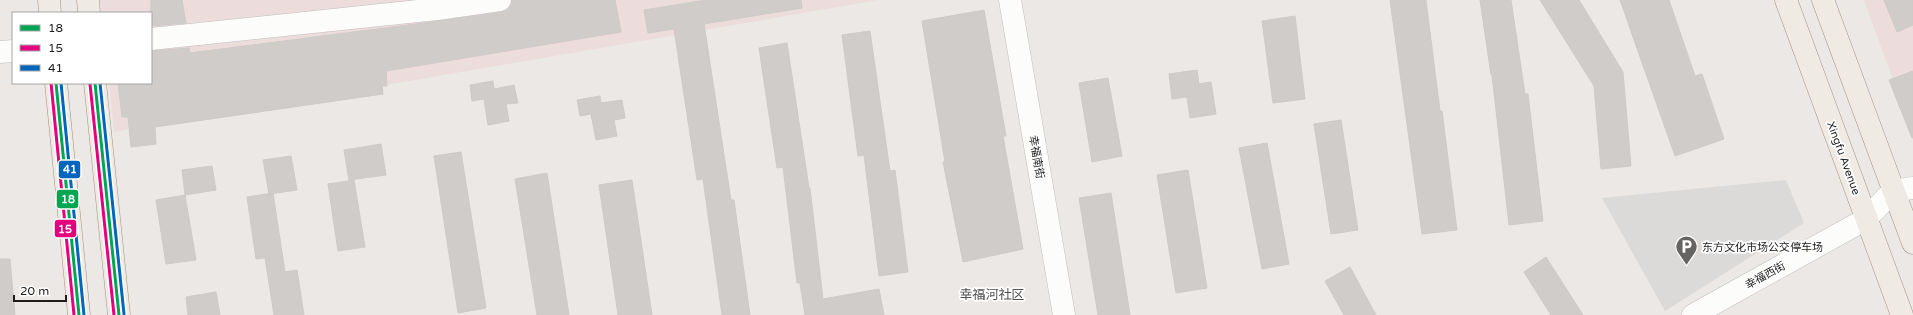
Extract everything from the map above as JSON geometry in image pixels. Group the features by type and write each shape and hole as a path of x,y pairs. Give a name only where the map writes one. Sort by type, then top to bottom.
{"main road":[{"path":"49,0 50,12"},
{"path":"88,0 89,12"},
{"name":"Xingfu Avenue","path":"1786,0 1902,315"},
{"path":"1823,0 1903,190 1913,244"},
{"path":"56,84 79,315"},
{"path":"95,84 119,315"}],"street":[{"path":"152,39 437,9 500,0"},
{"name":"幸福南街","path":"1010,0 1064,315"},
{"path":"0,52 12,51"},
{"name":"幸福西街","path":"1693,315 1866,220 1903,190"}],"shaded area":[{"path":"100,0 878,0 114,132 109,84 152,84 152,12 101,12"},
{"path":"1864,0 1913,0 1913,135"},
{"name":"东方文化市场公交停车场","path":"1786,180 1804,223 1665,311 1602,198"}],"building":[{"path":"151,0 182,0 186,23 152,26"},
{"path":"512,0 615,0 621,32 386,71 387,86 382,86 383,94 155,127 156,144 131,147 128,117 122,117 118,84 152,84 152,51 189,48 190,53 439,21 508,10"},
{"path":"706,0 801,0 802,8 704,24 731,200 734,200 750,315 722,315 703,179 697,180 674,29 648,33 644,10"},
{"path":"1390,0 1426,0 1457,230 1422,234"},
{"path":"1480,0 1511,0 1525,94 1528,94 1543,221 1509,225 1492,75"},
{"path":"1540,0 1579,0 1623,72 1631,166 1601,169 1594,86"},
{"path":"1620,0 1669,0 1695,76 1702,74 1724,139 1675,156"},
{"path":"1884,0 1913,0 1913,25 1897,32"},
{"path":"984,10 1006,136 1003,136 1023,249 963,262 943,162 945,162 922,21"},
{"path":"1295,16 1305,99 1273,103 1262,21"},
{"path":"870,31 890,171 895,170 908,272 879,276 864,155 858,156 842,35"},
{"path":"787,43 810,188 823,299 879,289 884,315 805,315 800,283 797,283 783,167 777,168 759,48"},
{"path":"1197,70 1199,84 1211,82 1216,114 1190,118 1187,97 1172,99 1169,74"},
{"path":"1913,71 1913,138 1912,138 1889,80"},
{"path":"1108,78 1122,156 1092,162 1079,83"},
{"path":"493,81 494,89 514,85 518,103 506,104 509,121 488,125 484,99 472,101 470,85"},
{"path":"600,96 601,103 622,100 625,118 614,120 617,136 596,140 591,114 580,116 577,100"},
{"path":"1341,120 1358,230 1331,234 1314,124"},
{"path":"1267,143 1289,264 1262,269 1239,148"},
{"path":"381,144 386,175 349,180 344,150"},
{"path":"461,152 486,308 458,313 434,156"},
{"path":"291,156 297,190 269,194 263,160"},
{"path":"212,166 216,190 185,195 182,170"},
{"path":"1188,170 1207,288 1176,293 1157,175"},
{"path":"547,173 569,315 537,315 515,179"},
{"path":"354,180 365,247 338,251 328,184"},
{"path":"632,180 652,315 618,315 599,185"},
{"path":"273,193 285,272 297,270 304,315 274,315 265,258 256,259 247,197"},
{"path":"1111,193 1130,315 1098,315 1079,198"},
{"path":"185,195 196,260 166,264 156,200"},
{"path":"1546,257 1583,315 1551,315 1524,272"},
{"path":"0,259 10,259 15,315 0,315"},
{"path":"1350,267 1376,315 1344,315 1325,281"},
{"path":"216,292 220,315 188,315 186,297"}],"transit line":[{"name":"15","path":"51,84 74,315"},
{"name":"18","path":"56,84 79,315"},
{"name":"41","path":"61,84 84,315"},
{"name":"15","path":"90,84 114,315"},
{"name":"18","path":"95,84 119,315"},
{"name":"41","path":"100,84 124,314"}],"place":[{"name":"东方文化市场公交停车场","path":"1687,266"}],"district":[{"name":"幸福河社区","path":"992,294"}]}
